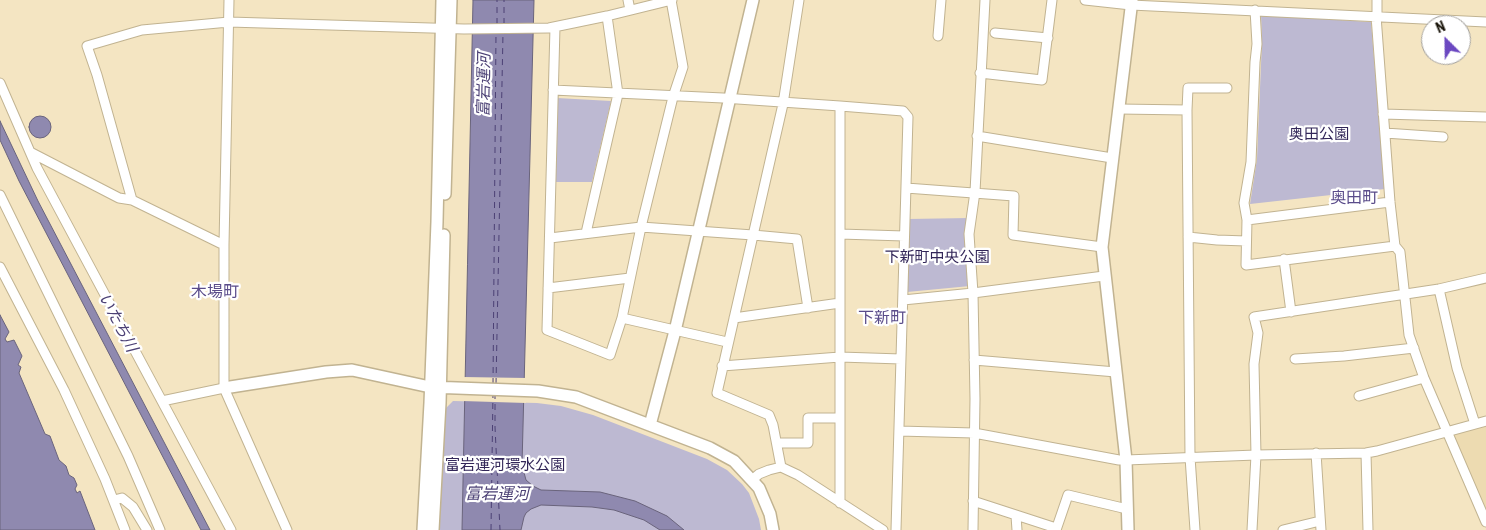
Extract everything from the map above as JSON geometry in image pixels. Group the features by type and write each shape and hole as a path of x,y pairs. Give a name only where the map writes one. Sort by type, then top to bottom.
{"street":[{"path":"229,0 224,245 224,388 288,530"},
{"path":"442,0 446,28"},
{"path":"433,530 436,494 437,222 446,28 451,0"},
{"path":"628,0 630,10"},
{"path":"132,200 87,46 142,30 229,22 464,29 542,28 607,16 671,0 683,67 672,97 622,318 610,355 547,330 554,27"},
{"path":"650,425 675,331 753,0"},
{"path":"781,468 773,424 769,415 717,393 784,104 799,0"},
{"path":"938,36 941,0"},
{"path":"973,530 974,360 973,293 969,234 975,192 985,0"},
{"path":"980,73 1042,80 1052,0"},
{"path":"1085,0 1486,22"},
{"path":"1377,0 1376,16 1390,202 1395,246 1400,252 1409,335 1424,378 1486,522"},
{"path":"1128,530 1126,460 1102,247 1132,3"},
{"path":"1254,10 1257,44 1251,162 1244,203 1247,220 1246,265 1395,246"},
{"path":"586,233 618,94 607,16"},
{"path":"995,33 1048,38"},
{"path":"0,83 37,168 231,530"},
{"path":"1195,530 1190,457 1188,88 1227,88"},
{"path":"553,90 840,106 903,111 908,117 896,530"},
{"path":"840,106 840,503"},
{"path":"1119,109 1187,110"},
{"path":"1383,114 1486,117"},
{"path":"1385,133 1443,137"},
{"path":"977,136 1112,158"},
{"path":"30,152 119,198 132,200 224,245"},
{"path":"906,188 1014,196 1013,235 1102,247"},
{"path":"0,196 128,456 160,530"},
{"path":"1247,220 1390,202"},
{"path":"550,238 641,228 796,239 808,308"},
{"path":"840,234 904,236"},
{"path":"1188,237 1246,241"},
{"path":"1284,259 1291,312"},
{"path":"0,267 64,390 114,500 124,530"},
{"path":"903,300 1104,276"},
{"path":"548,288 630,278"},
{"path":"1252,530 1256,455 1254,364 1258,333 1254,317 1439,289 1486,278"},
{"path":"1439,289 1457,368 1475,424"},
{"path":"734,318 840,303"},
{"path":"622,318 728,342"},
{"path":"1296,358 1344,356 1414,348"},
{"path":"722,366 840,357 901,358"},
{"path":"974,360 1116,372"},
{"path":"162,401 224,388 341,370 352,370 435,387 538,391 576,397 710,448 734,461 752,480 765,500 773,530"},
{"path":"1359,396 1424,378"},
{"path":"423,530 435,387"},
{"path":"776,443 808,442 808,418 840,418"},
{"path":"899,431 974,433 1126,460 1377,452 1446,431 1486,422"},
{"path":"1283,530 1321,526 1316,453"},
{"path":"1366,453 1368,530"},
{"path":"752,480 759,474 781,468 798,475 883,530"},
{"path":"973,501 1056,529 1068,495 1127,509"},
{"path":"114,500 122,498 133,507 146,530"},
{"path":"1016,516 1017,530"}],"shaded area":[{"path":"1486,426 1486,513 1453,434"}],"green space":[{"name":"奥田公園","path":"1261,15 1371,22 1385,189 1250,204 1257,159 1262,41"},
{"path":"557,98 611,101 592,182 555,182"},
{"name":"下新町中央公園","path":"969,218 970,286 907,292 908,219"},
{"name":"富岩運河環水公園","path":"453,401 537,403 561,406 593,415 707,459 727,470 749,493 761,530 438,530 444,410"}],"water":[{"name":"富岩運河","path":"473,0 534,0 522,465 526,480 541,490 600,492 635,501 667,516 684,530 660,530 644,520 614,510 541,505 526,513 521,530 462,530"},
{"path":"40,116 48,119 51,127 48,135 40,138 32,135 29,127 32,119"},
{"name":"いたち川","path":"0,121 38,201 210,530 201,530 19,181 0,140"},
{"path":"0,315 9,332 5,339 7,342 14,340 22,356 18,365 21,367 19,373 45,434 50,436 59,460 66,466 69,475 74,478 77,485 75,489 77,493 80,491 95,530 0,530"}],"pier":[{"path":"463,377 527,378 526,403 462,401"}],"ferry route":[{"path":"497,0 497,24"},
{"path":"504,0 504,24"},
{"path":"493,384 496,33"},
{"path":"496,384 503,33"},
{"path":"491,530 493,393"},
{"path":"495,393 500,530"}],"district":[{"name":"奥田町","path":"1354,199"},
{"name":"木場町","path":"215,293"},
{"name":"下新町","path":"882,319"}]}
